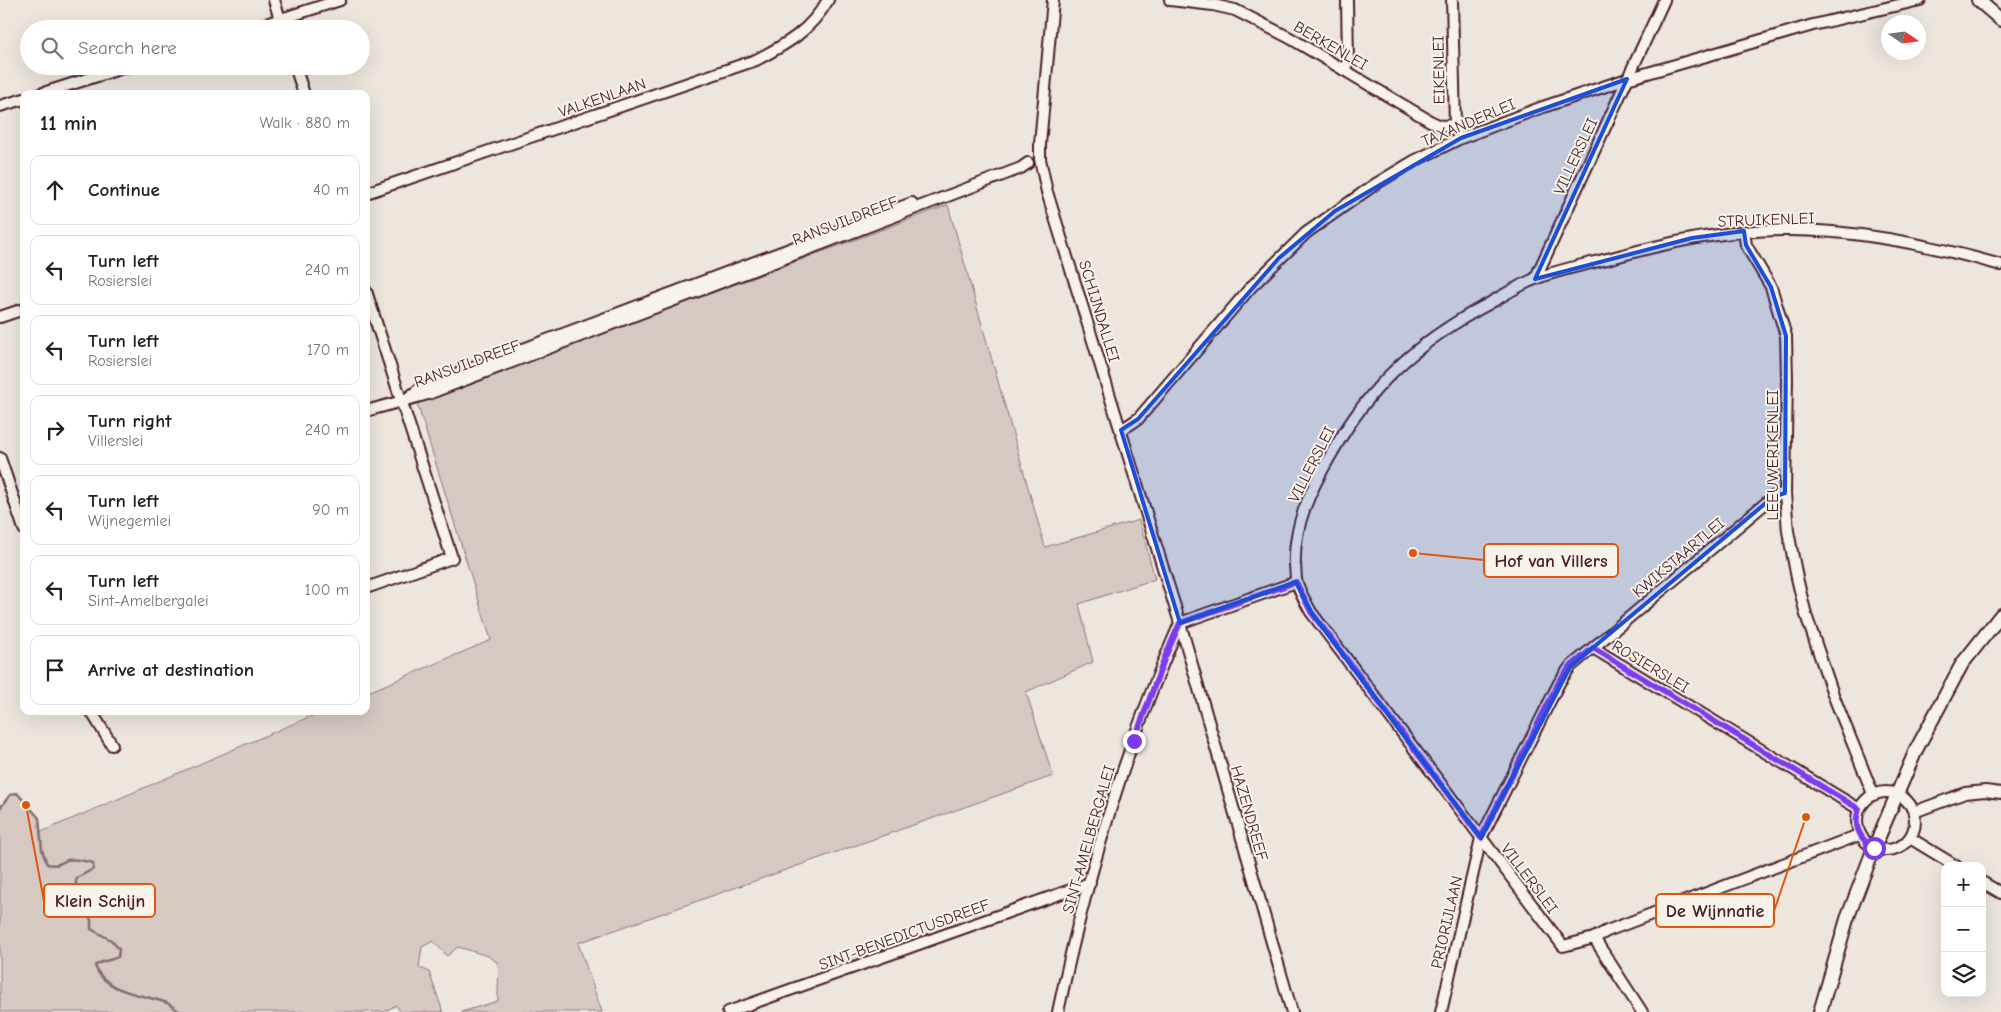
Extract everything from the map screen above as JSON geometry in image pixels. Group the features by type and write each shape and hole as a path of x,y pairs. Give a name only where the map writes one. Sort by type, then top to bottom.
{"street":[{"path":"274,0 281,20"},
{"path":"292,20 340,0"},
{"name":"VALKENLAAN","path":"370,192 756,60 790,43 819,14 828,0"},
{"name":"SCHIJNDALLEI","path":"1053,0 1042,107 1040,160 1047,192 1180,623"},
{"name":"BERKENLEI","path":"1170,0 1213,5 1235,5 1441,126"},
{"path":"1344,70 1348,61 1347,0"},
{"name":"EIKENLEI","path":"1452,0 1454,125 1461,138"},
{"name":"VILLERSLEI","path":"1594,938 1563,946 1311,612 1296,582 1295,553 1302,515 1320,474 1346,428 1379,384 1413,352 1443,330 1535,279 1664,0"},
{"name":"TAXANDERLEI","path":"1121,430 1138,419 1251,287 1306,233 1374,185 1414,161 1461,138 1540,108 1627,79 1813,25 1920,0"},
{"path":"1979,0 2001,20"},
{"path":"53,90 100,75"},
{"path":"298,75 303,90"},
{"path":"0,106 20,100"},
{"path":"1448,144 1441,126 1454,125"},
{"name":"RANSUILDREEF","path":"370,410 446,388 1040,160"},
{"name":"STRUIKENLEI","path":"1535,279 1692,238 1744,231 1785,230 1849,234 1887,239 2001,265"},
{"name":"LEEUWERIKENLEI","path":"1744,231 1746,245 1772,287 1786,336 1785,493 1788,531 1806,615 1834,697 1873,794"},
{"path":"370,303 452,558 370,587"},
{"path":"0,317 20,310"},
{"path":"0,458 20,504"},
{"name":"KWIKSTAARTLEI","path":"1593,648 1773,497 1785,493"},
{"path":"1180,623 1296,582"},
{"path":"1820,1012 1847,919 1874,848 1916,750 1962,664 2001,615"},
{"name":"SINT-AMELBERGALEI","path":"1058,1012 1110,811 1165,657 1180,623"},
{"name":"HAZENDREEF","path":"1180,623 1292,1012"},
{"name":"ROSIERSLEI","path":"1481,838 1559,682 1570,667 1593,648 1859,809"},
{"path":"93,715 112,745"},
{"path":"1914,812 1965,793 1985,791 2001,793"},
{"path":"1887,792 1897,794 1907,801 1914,812 1915,824 1910,838 1903,845 1893,850 1874,848 1859,835 1856,820 1859,809 1866,799 1873,794 1887,792"},
{"path":"1642,1012 1594,938 1607,930 1859,835"},
{"name":"PRIORIJLAAN","path":"1441,1012 1481,838"},
{"path":"1910,838 1949,862"},
{"name":"SINT-BENEDICTUSDREEF","path":"728,1012 1090,883"},
{"path":"1986,884 2001,893"}],"highlighted area":[{"path":"1627,79 1535,279 1692,238 1744,231 1746,245 1771,287 1786,336 1785,493 1773,497 1570,667 1481,838 1311,612 1296,582 1180,623 1121,430 1138,419 1279,258 1335,211 1461,138"}],"shaded area":[{"path":"948,205 1045,547 1139,520 1155,579 1079,604 1093,662 1026,692 1053,776 578,943 602,1012 461,1012 498,1001 498,963 488,956 458,947 447,956 433,941 422,947 419,967 429,972 443,1012 401,1012 396,1005 384,1012 0,1012 0,808 10,795 17,793 39,818 41,832 314,715 370,715 370,691 491,640 416,400"}],"waterway":[{"path":"0,808 10,795 17,793 39,818 42,850 47,864 56,865 73,859 93,863 93,869 77,878 75,887 91,920 91,929 111,940 119,949 118,957 95,966 100,975 116,987 167,1003 180,1012"}],"place":[{"name":"Hof van Villers","path":"1413,553"},
{"name":"Klein Schijn","path":"26,805"},
{"name":"De Wijnnatie","path":"1806,817"}],"route":[{"path":"1134,741 1165,657 1180,623 1296,582 1311,612 1355,673 1481,838 1559,682 1570,667 1593,648 1859,809 1856,820 1859,835 1869,846 1874,848"}]}
